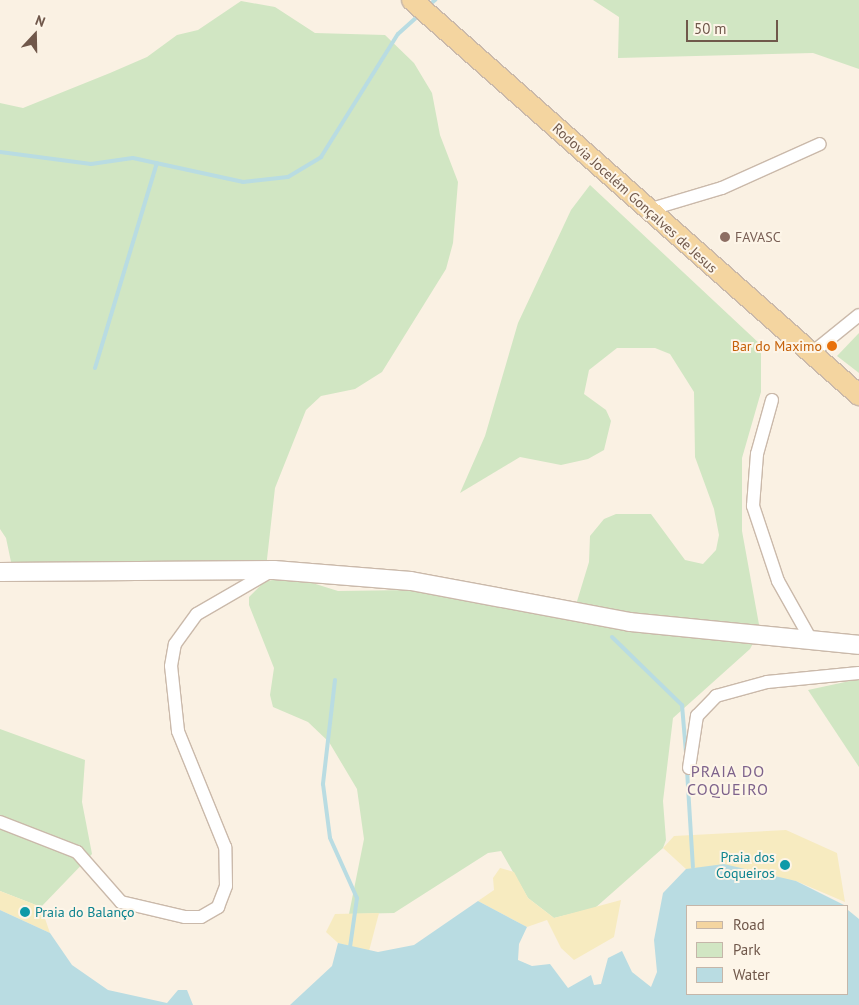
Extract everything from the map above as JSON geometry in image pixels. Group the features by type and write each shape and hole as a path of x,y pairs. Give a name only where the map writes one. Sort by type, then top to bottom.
{"main road":[{"name":"Rodovia Jocelém Gonçalves de Jesus","path":"412,0 859,395"}],"street":[{"path":"648,210 722,188 820,144"},
{"path":"812,353 859,315"},
{"path":"772,400 757,454 753,506 778,581 810,638"},
{"path":"0,822 77,852 121,902 185,917 201,916 218,907 226,886 225,847 178,731 172,699 173,651 182,630 197,614 274,570"},
{"path":"0,572 274,570 478,590 692,631 810,638 859,646"},
{"path":"689,768 697,716 716,696 767,682 859,673"}],"green space":[{"path":"593,0 859,0 859,69 813,53 618,58 619,17"},
{"path":"241,1 275,7 315,33 385,35 414,63 432,93 440,135 458,182 453,243 446,269 382,372 355,389 321,396 306,410 275,488 265,577 15,581 6,538 0,529 0,103 23,108 110,73 147,57 177,35 198,30"},
{"path":"590,185 761,345 761,392 742,458 742,531 760,630 750,649 673,718 663,801 666,840 663,848 595,908 554,918 528,898 501,851 488,853 394,913 349,914 364,839 357,789 329,742 308,722 273,707 270,695 274,668 249,605 249,597 264,582 290,576 338,591 410,590 551,612 571,621 589,562 590,536 604,519 616,514 651,514 685,560 703,564 716,550 719,535 714,509 695,457 694,392 670,354 655,348 617,348 589,370 584,394 606,410 611,421 604,450 588,459 561,465 520,457 460,493 485,436 518,323 571,210"},
{"path":"859,333 859,373 837,356"},
{"path":"859,679 859,767 808,690"},
{"path":"0,729 85,760 82,802 92,854 41,907 0,891"}],"sand":[{"name":"Praia dos Coqueiros","path":"786,830 837,853 845,902 796,881 686,869 663,848 674,836"},
{"path":"500,868 514,872 528,898 554,918 621,900 614,937 574,960 561,948 547,920 527,927 478,901 494,890 493,878"},
{"name":"Praia do Balanço","path":"0,891 41,907 50,933 0,910"},
{"path":"379,913 369,951 338,943 326,932 335,914"}],"water":[{"path":"724,864 796,881 844,905 686,905 686,995 849,995 849,911 859,919 859,1005 290,1005 332,966 338,943 378,952 414,945 478,901 527,927 519,944 518,960 532,966 550,964 568,988 591,975 594,985 601,984 608,958 622,951 632,972 651,987 657,972 654,940 663,893 686,869"},
{"path":"0,910 50,933 72,965 108,990 167,1003 178,990 187,990 193,1005 0,1005"}],"waterway":[{"path":"427,7 435,0"},
{"path":"0,152 91,164 133,158 243,182 288,177 321,157 398,34 419,15"},
{"path":"95,368 157,163"},
{"path":"612,637 682,705 686,753"},
{"path":"335,680 323,784 330,838 357,898 350,947"},
{"path":"687,770 693,867"}],"place":[{"name":"FAVASC","path":"725,237"},
{"name":"Bar do Maximo","path":"832,346"},
{"name":"Praia dos Coqueiros","path":"785,865"},
{"name":"Praia do Balanço","path":"25,912"}],"district":[{"name":"PRAIA DO COQUEIRO","path":"728,780"}]}
